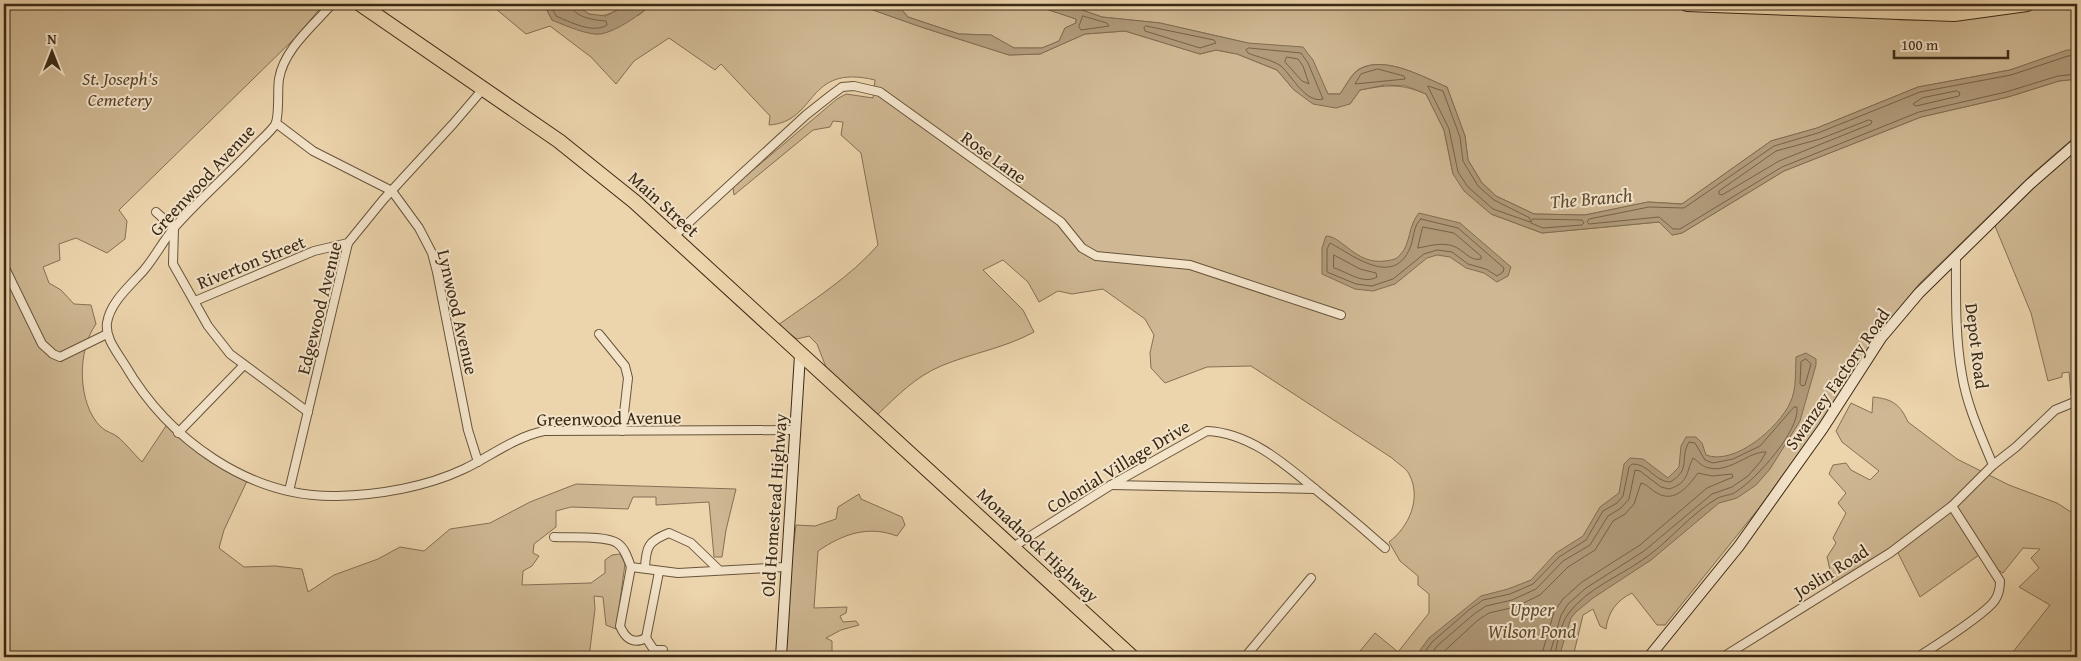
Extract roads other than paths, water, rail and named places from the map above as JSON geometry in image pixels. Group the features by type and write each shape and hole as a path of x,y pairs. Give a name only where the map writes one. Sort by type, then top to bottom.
{"highway":[{"name":"Main Street","path":"360,4 589,164 673,237 919,462"},
{"path":"1687,4 1954,14 2027,4"},
{"name":"Monadnock Highway","path":"919,462 1132,657"}],"street":[{"name":"Greenwood Avenue","path":"332,4 285,59 279,78 276,123 229,174 174,228 145,269 118,300 107,321 107,334 132,377 178,433 204,452 242,474 266,485 288,491 337,496 403,489 444,477 478,462 523,437 538,432 795,430"},
{"name":"Rose Lane","path":"673,237 806,115 842,88 854,86 880,92 1060,222 1082,248 1096,256 1190,266 1341,315"},
{"name":"Edgewood Avenue","path":"288,491 348,243 483,89"},
{"name":"Lynwood Avenue","path":"276,123 313,151 392,191 419,228 432,254 468,430 478,462"},
{"name":"Swanzey Factory Road","path":"1649,657 1739,546 1823,428 1881,338 1919,293 2030,184 2077,143"},
{"path":"156,212 174,228 173,264 208,326 230,354 308,412"},
{"name":"Riverton Street","path":"195,301 314,251 348,243"},
{"name":"Depot Road","path":"1956,257 1956,306 1962,375 1972,412 1993,465"},
{"path":"4,266 42,344 53,354 60,357 107,334"},
{"path":"599,334 624,366 628,378 622,431"},
{"name":"Old Homestead Highway","path":"781,657 785,567 800,355"},
{"path":"178,433 244,365"},
{"name":"Joslin Road","path":"1723,657 1890,553 1952,506 1993,465 2016,447 2055,410 2077,401"},
{"name":"Colonial Village Drive","path":"1013,547 1111,485 1207,431 1223,432 1248,441 1282,462 1385,548"},
{"path":"1111,485 1315,489"},
{"path":"1918,657 1979,614 1995,601 2000,591 2000,581 1952,506"},
{"path":"645,568 646,550 650,544 669,533 691,543 719,570"},
{"path":"554,537 610,539 622,547 631,567 620,626 623,634 629,640 640,641 646,638"},
{"path":"631,567 678,573 785,567"},
{"path":"659,572 646,638 654,650 663,650"},
{"path":"1245,657 1311,578"}],"water":[{"path":"544,4 575,4 589,14 606,16 628,4 652,4 621,26 601,34 596,34 576,30 552,20"},
{"path":"865,4 897,4 908,17 959,34 991,35 1014,48 1042,48 1059,41 1065,28 1076,23 1076,19 1031,4 1065,4 1102,17 1160,23 1248,43 1303,47 1313,60 1328,94 1340,94 1354,74 1370,65 1381,64 1404,69 1447,87 1465,136 1468,160 1482,183 1496,196 1534,214 1585,215 1648,202 1682,204 1771,141 1817,128 1918,87 2010,70 2067,50 2077,50 2077,79 2059,81 2008,97 1921,117 1784,171 1682,233 1672,235 1659,222 1542,233 1491,214 1464,191 1453,174 1444,130 1426,94 1406,86 1385,85 1360,90 1350,104 1336,108 1313,104 1294,90 1277,70 1237,54 1216,50 1200,54 1125,31 1085,34 1040,54 1009,55 873,10"},
{"path":"1419,213 1460,223 1511,267 1508,276 1497,282 1484,273 1466,268 1450,257 1437,255 1427,258 1395,284 1373,291 1355,289 1322,274 1322,248 1326,236 1338,240 1366,259 1375,261 1391,260 1398,257 1404,251 1413,223"},
{"name":"Upper Wilson Pond","path":"1806,353 1816,359 1816,365 1800,421 1770,469 1756,485 1737,498 1719,503 1651,560 1593,598 1576,612 1571,618 1559,657 1415,657 1429,638 1481,596 1508,589 1531,580 1556,553 1583,536 1600,507 1619,493 1624,464 1630,458 1643,459 1668,478 1679,467 1681,446 1686,437 1696,437 1702,443 1706,455 1717,457 1730,455 1755,442 1776,423 1790,403 1795,386 1796,357"}],"park label":[{"name":"St. Joseph's Cemetery","path":"120,88"}],"water label":[{"name":"The Branch","path":"1591,198"}]}
